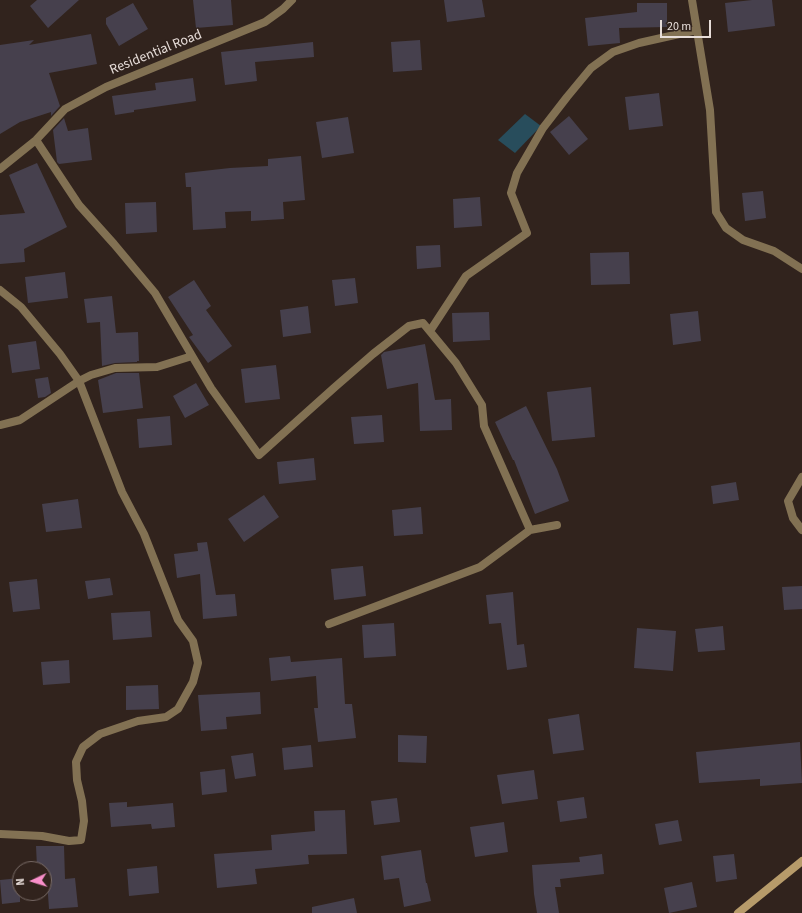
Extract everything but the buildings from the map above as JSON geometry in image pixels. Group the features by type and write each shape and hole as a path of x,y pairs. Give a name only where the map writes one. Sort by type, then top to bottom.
{"main road":[{"path":"738,913 802,862"}],"street":[{"name":"Residential Road","path":"0,169 36,140 66,109 106,87 265,22 283,10 292,0"},
{"path":"692,0 710,110 716,212 726,228 743,240 774,251 802,270"},
{"path":"430,331 466,276 527,233 511,193 517,173 543,128 591,68 613,52 639,43 697,30"},
{"path":"36,140 79,206 114,244 155,293 211,388 259,455 335,387 410,326 423,323 456,363 482,405 484,426 530,530"},
{"path":"0,290 21,307 60,354 79,381 122,492 144,534 178,620 193,641 198,663 193,682 178,709 166,717 138,721 100,734 82,747 76,762 77,780 84,821 81,840 69,841 42,836 0,834"},
{"path":"0,424 20,420 79,381 91,375 115,368 157,367 192,356"},
{"path":"802,477 788,501 793,518 802,530"},
{"path":"329,624 480,567 530,530 557,525"}],"water":[{"path":"525,114 541,126 515,153 498,140"}]}
